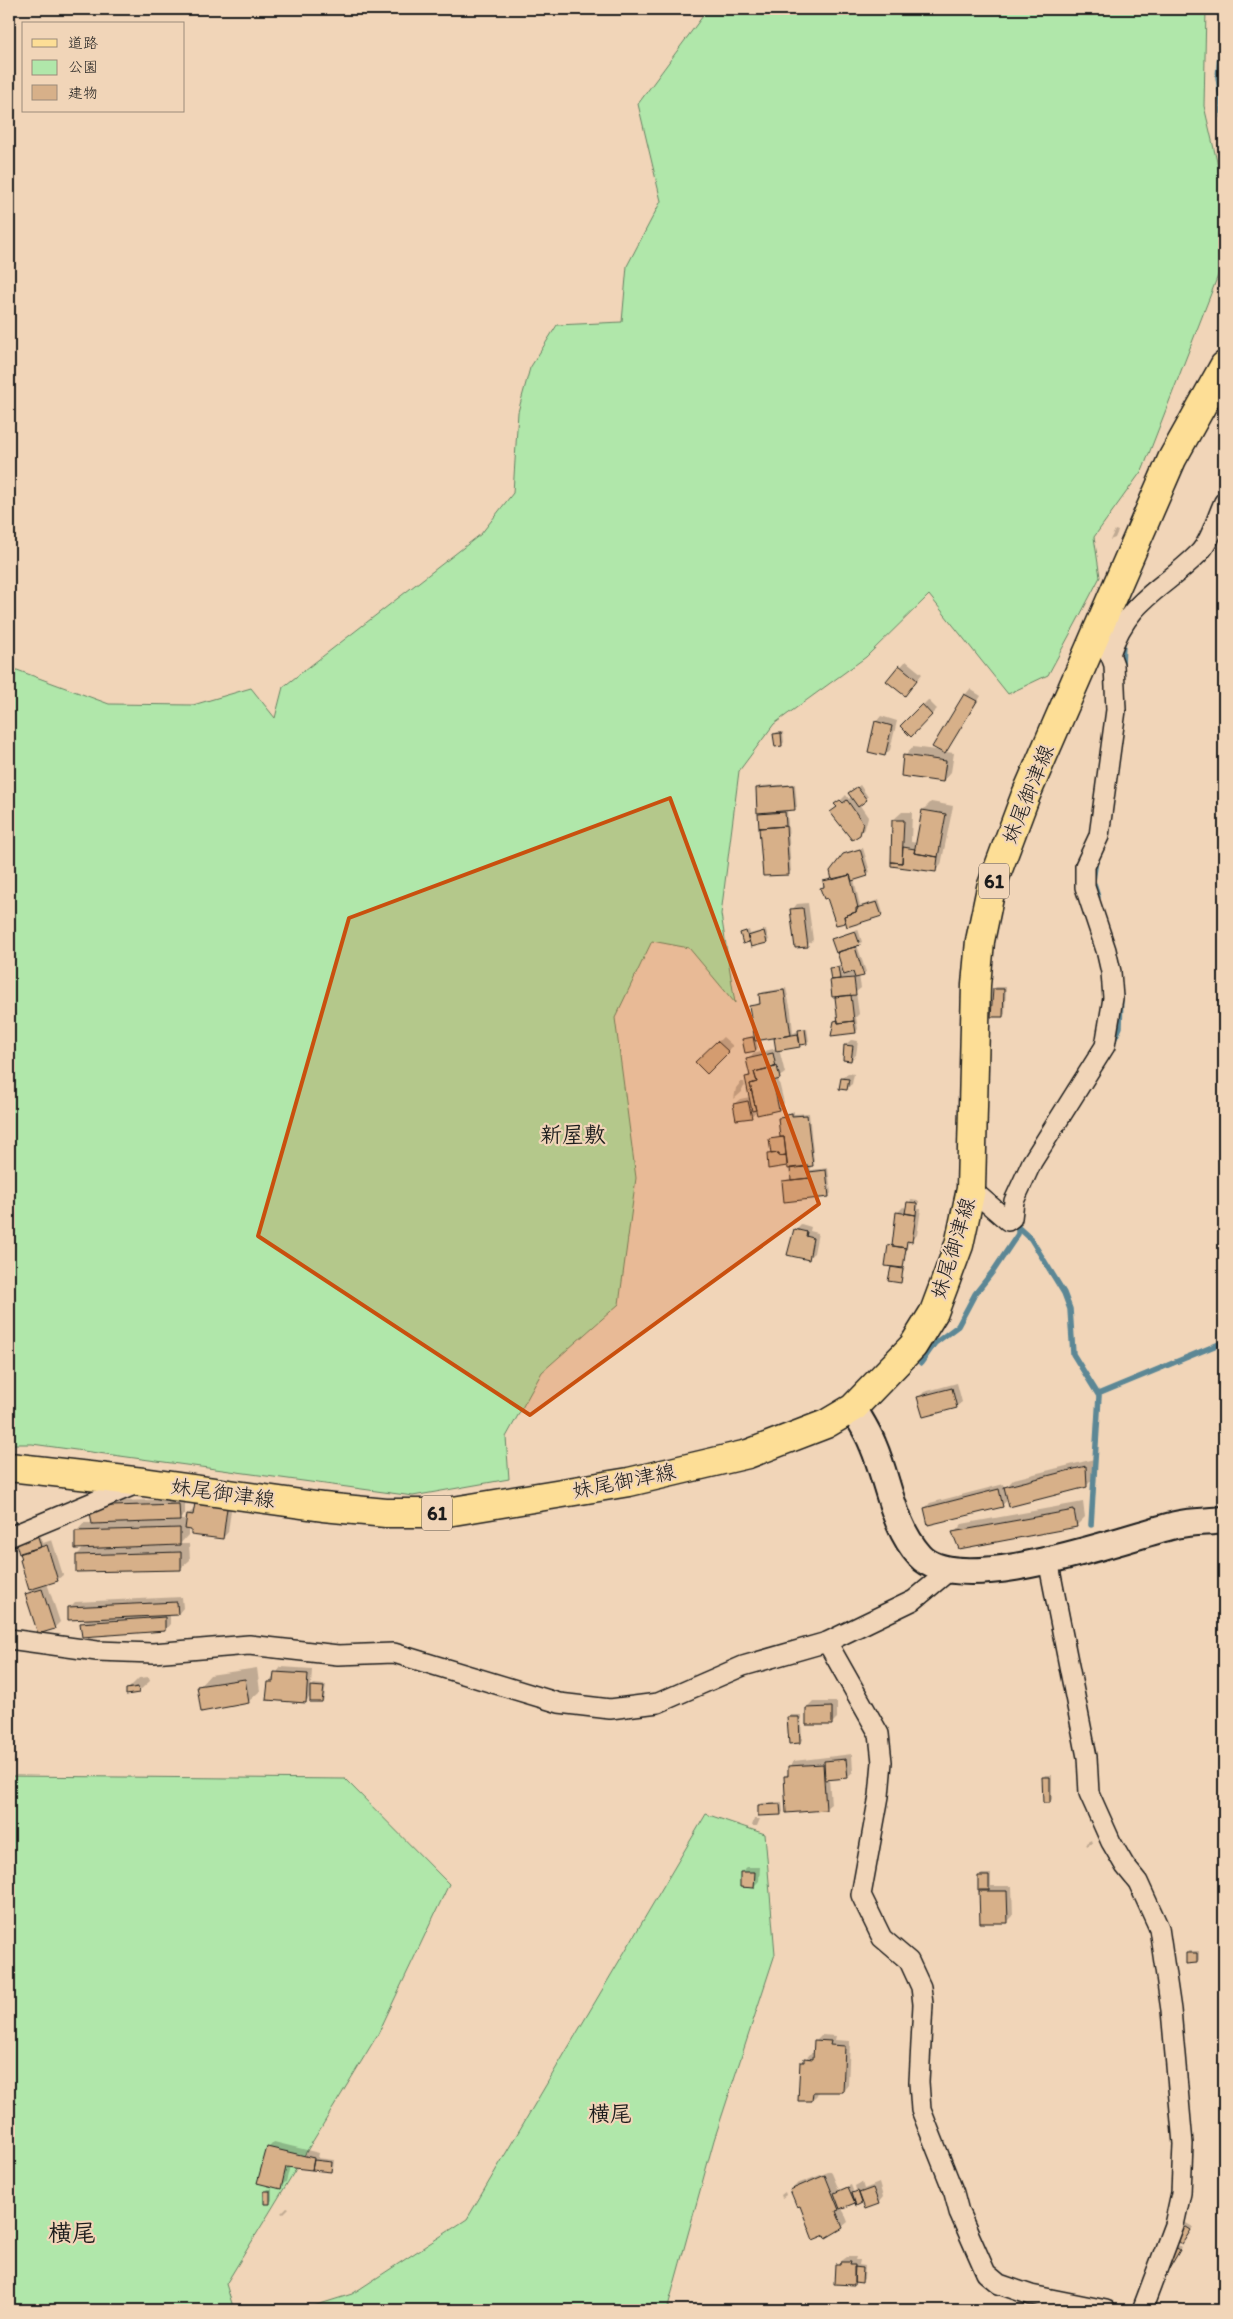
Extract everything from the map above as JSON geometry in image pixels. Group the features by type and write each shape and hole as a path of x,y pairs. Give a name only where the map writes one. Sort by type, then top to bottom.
{"main road":[{"name":"妹尾御津線","path":"9,1467 143,1482 323,1507 386,1513 441,1513 629,1482 748,1454 826,1424 853,1408 912,1346 934,1312 959,1245 971,1189 976,985 980,941 991,888 1025,798 1102,646 1172,459 1224,366"}],"street":[{"path":"971,1189 1008,1221 1012,1218 1014,1201 1032,1162 1104,1046 1112,998 1111,972 1085,887 1085,866 1099,836 1116,710 1114,665 1102,646 1132,610 1199,553 1223,510"},
{"path":"853,1408 873,1445 901,1528 920,1556 930,1564 950,1570 1004,1570 1178,1525 1224,1520"},
{"path":"9,1537 143,1482"},
{"path":"1048,1560 1087,1757 1089,1793 1111,1842 1138,1882 1159,1928 1170,2010 1183,2144 1181,2194 1174,2226 1142,2310"},
{"path":"9,1639 97,1651 153,1653 249,1645 338,1655 394,1653 558,1703 610,1709 658,1703 743,1666 827,1642 914,1600 950,1570"},
{"path":"827,1642 879,1734 882,1762 879,1796 861,1895 882,1938 910,1961 921,1987 923,2004 918,2082 921,2110 954,2193 959,2212 986,2273 999,2284 1031,2295 1106,2310"}],"highlighted area":[{"path":"670,798 819,1204 530,1415 258,1236 349,918"}],"green space":[{"path":"708,9 1206,9 1204,106 1224,192 1224,260 1143,469 1094,537 1100,577 1048,675 1008,694 929,595 866,657 774,724 739,771 721,914 735,1003 689,948 652,941 615,1018 636,1178 619,1304 542,1372 506,1437 509,1479 413,1496 32,1444 9,1444 9,667 109,704 193,705 251,688 275,718 283,687 481,534 513,493 518,412 530,368 557,325 622,322 627,266 661,201 638,104"},
{"path":"9,1776 345,1779 449,1884 378,2034 226,2284 234,2310 9,2310"},
{"path":"706,1814 765,1834 775,1954 714,2140 667,2310 301,2310 352,2294 467,2219"}],"building":[{"path":"899,665 917,680 905,696 886,681"},
{"path":"964,694 977,701 945,754 932,747"},
{"path":"922,704 932,715 911,737 900,726"},
{"path":"875,721 892,726 885,756 868,752"},
{"path":"781,733 782,746 775,747 773,734"},
{"path":"903,755 946,761 943,782 901,776"},
{"path":"793,785 795,810 757,813 756,788"},
{"path":"857,787 867,800 858,807 848,793"},
{"path":"840,800 843,803 847,800 863,823 860,835 852,840 830,812 837,807 834,804"},
{"path":"922,810 946,814 938,857 914,853"},
{"path":"785,812 786,826 759,828 758,814"},
{"path":"892,820 904,820 902,863 891,862"},
{"path":"786,826 789,875 763,876 759,828"},
{"path":"903,847 915,849 914,853 938,857 936,872 891,866 891,862 902,863"},
{"path":"860,849 868,876 852,881 850,875 832,880 830,871 843,854"},
{"path":"850,875 858,908 856,912 844,916 845,923 836,925 827,898 824,899 820,888 824,887 823,881"},
{"path":"877,902 882,916 847,927 844,916 856,912 856,908"},
{"path":"803,908 808,947 795,948 790,909"},
{"path":"746,931 749,942 743,944 740,933"},
{"path":"764,931 767,943 751,947 748,936"},
{"path":"855,931 860,945 836,953 831,939"},
{"path":"855,947 864,976 855,978 853,972 844,975 837,952"},
{"path":"838,967 840,979 831,980 829,968"},
{"path":"854,978 856,995 832,997 830,980"},
{"path":"993,989 1004,989 1003,1017 991,1017"},
{"path":"784,990 791,1035 755,1041 749,1006 760,1004 759,994"},
{"path":"851,995 854,1021 838,1023 835,997"},
{"path":"838,1020 838,1023 854,1021 856,1033 831,1036 834,1021"},
{"path":"805,1029 807,1044 800,1045 798,1030"},
{"path":"798,1034 800,1047 776,1051 774,1038"},
{"path":"753,1037 756,1051 745,1053 742,1039"},
{"path":"717,1041 729,1052 707,1074 695,1062"},
{"path":"844,1045 853,1046 851,1061 843,1060"},
{"path":"773,1053 776,1067 754,1072 757,1082 750,1084 756,1110 752,1111 745,1077 750,1076 746,1059"},
{"path":"777,1066 780,1079 773,1081 779,1110 757,1115 750,1084 757,1082 754,1072"},
{"path":"841,1078 849,1079 847,1090 839,1089"},
{"path":"748,1101 752,1118 736,1120 733,1104"},
{"path":"792,1113 792,1116 807,1115 813,1166 788,1169 784,1137 780,1137 778,1118 787,1117 787,1114"},
{"path":"784,1137 786,1155 779,1156 779,1153 771,1154 769,1139"},
{"path":"779,1153 779,1156 786,1155 787,1166 768,1169 767,1154"},
{"path":"808,1166 810,1178 791,1180 790,1168"},
{"path":"826,1170 829,1197 784,1202 782,1181 810,1178 809,1172"},
{"path":"907,1202 917,1203 916,1215 905,1213"},
{"path":"896,1212 916,1215 912,1242 907,1241 906,1248 892,1246"},
{"path":"794,1229 807,1232 806,1236 813,1238 809,1260 787,1255"},
{"path":"888,1245 906,1248 903,1268 885,1266"},
{"path":"891,1267 903,1269 901,1283 888,1281"},
{"path":"952,1388 957,1408 923,1417 917,1397"},
{"path":"1086,1466 1087,1487 1009,1507 1004,1487"},
{"path":"999,1489 1003,1507 928,1525 924,1508"},
{"path":"195,1503 227,1508 223,1539 191,1535 191,1530 185,1529 187,1514 193,1515"},
{"path":"179,1504 180,1521 92,1524 90,1512 112,1506"},
{"path":"1074,1510 1077,1527 959,1549 952,1532"},
{"path":"180,1528 180,1545 75,1549 75,1531"},
{"path":"37,1533 41,1547 19,1554 15,1540"},
{"path":"47,1545 58,1581 29,1590 20,1560 22,1559 20,1553"},
{"path":"181,1552 181,1570 76,1572 76,1555"},
{"path":"42,1589 55,1629 38,1634 25,1594"},
{"path":"177,1602 178,1615 68,1620 68,1607"},
{"path":"165,1617 165,1631 82,1637 80,1623"},
{"path":"274,1672 308,1674 306,1703 266,1700 268,1682 273,1682"},
{"path":"245,1679 249,1703 201,1712 197,1686"},
{"path":"310,1686 324,1687 322,1702 310,1702"},
{"path":"138,1687 139,1693 126,1695 126,1689"},
{"path":"832,1707 832,1725 806,1725 806,1708"},
{"path":"787,1717 799,1717 800,1743 789,1744"},
{"path":"846,1759 848,1778 825,1780 824,1761"},
{"path":"823,1764 826,1810 786,1813 784,1776 788,1776 788,1766"},
{"path":"1042,1777 1050,1777 1050,1803 1043,1803"},
{"path":"780,1804 781,1815 758,1816 758,1805"},
{"path":"740,1872 755,1872 754,1888 740,1887"},
{"path":"978,1876 989,1876 989,1890 978,1890"},
{"path":"979,1891 1007,1891 1008,1923 980,1923"},
{"path":"1186,1953 1197,1953 1197,1963 1186,1964"},
{"path":"814,2040 831,2041 830,2045 845,2046 843,2092 813,2092 812,2101 798,2101 800,2062 804,2062 804,2058 813,2059"},
{"path":"267,2147 314,2158 312,2170 286,2167 281,2189 257,2183"},
{"path":"314,2160 332,2162 331,2172 312,2170"},
{"path":"825,2175 839,2210 836,2211 843,2228 826,2238 825,2235 813,2240 800,2206 797,2207 790,2190"},
{"path":"848,2187 855,2203 840,2209 834,2193"},
{"path":"873,2188 879,2204 865,2209 859,2193"},
{"path":"264,2191 270,2191 270,2204 264,2204"},
{"path":"858,2191 862,2203 856,2206 852,2193"},
{"path":"1183,2225 1191,2230 1182,2244 1174,2238"},
{"path":"1166,2241 1180,2250 1169,2269 1154,2260"},
{"path":"840,2262 851,2262 850,2265 855,2265 854,2285 834,2284 835,2264 840,2264"},
{"path":"854,2267 863,2268 862,2283 854,2282"}],"waterway":[{"path":"1224,12 1218,77 1224,121"},
{"path":"1122,666 1123,643"},
{"path":"1096,860 1093,881 1098,897"},
{"path":"1114,1040 1120,1027 1121,996"},
{"path":"921,1363 935,1343 958,1326 975,1294 1018,1234 1018,1218"},
{"path":"1020,1229 1031,1239 1064,1293 1070,1309 1073,1354 1099,1396 1091,1525"},
{"path":"1098,1394 1224,1342"}],"district":[{"name":"新屋敷","path":"573,1134"},
{"name":"横尾","path":"610,2113"},
{"name":"横尾","path":"72,2233"}]}
